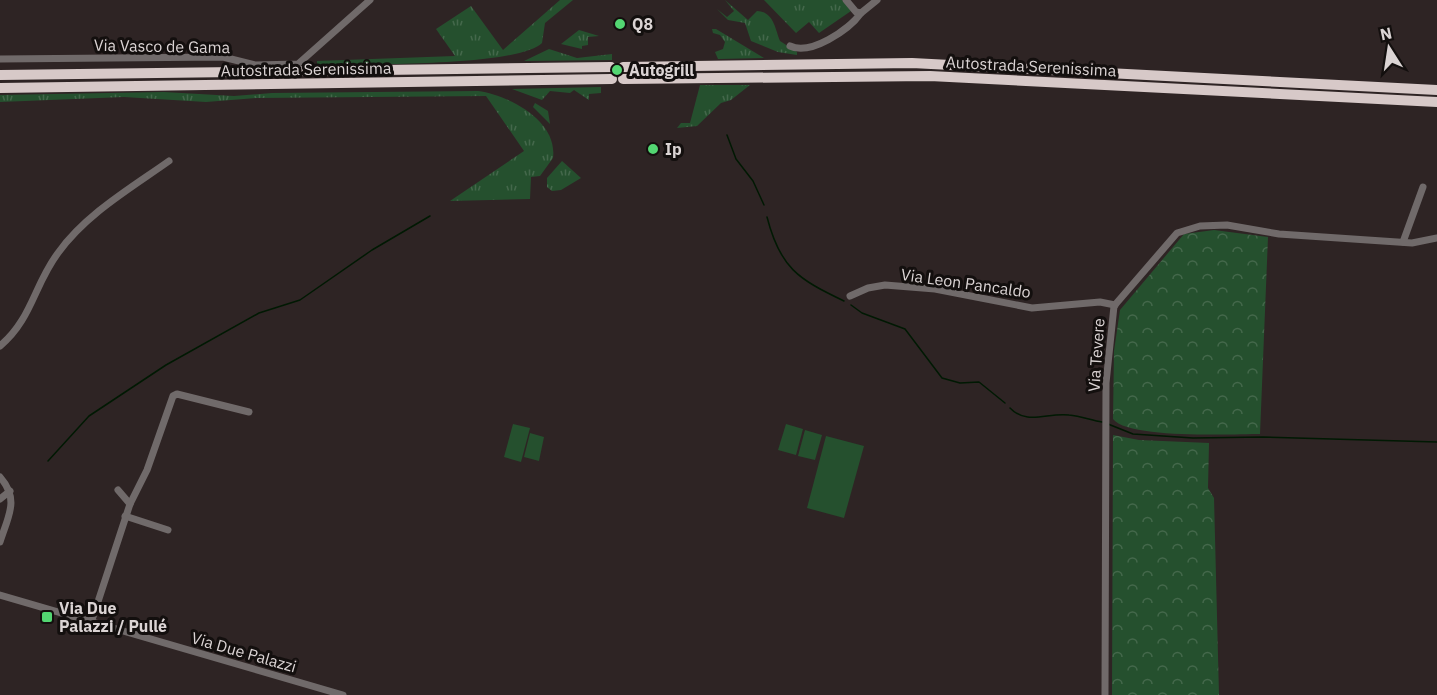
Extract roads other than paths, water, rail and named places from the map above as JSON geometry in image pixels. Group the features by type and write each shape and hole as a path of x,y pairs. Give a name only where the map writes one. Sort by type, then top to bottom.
{"highway":[{"name":"Autostrada Serenissima","path":"623,67 912,63 1437,90"},
{"name":"Autostrada Serenissima","path":"0,75 611,67"},
{"name":"Autostrada Serenissima","path":"0,88 930,76 1437,102"}],"street":[{"name":"Via Vasco de Gama","path":"0,58 223,57 255,65 298,64 370,0"},
{"path":"846,0 856,12 861,13"},
{"path":"790,46 807,49 820,45 877,0"},
{"path":"0,346 16,333 26,317 48,268 69,237 108,204 169,161"},
{"path":"1403,242 1423,187"},
{"name":"Via Tevere","path":"1105,695 1106,383 1110,326 1115,305 1141,272 1183,230 1227,225 1279,234 1403,242 1437,238"},
{"name":"Via Leon Pancaldo","path":"850,296 868,288 894,286 935,289 1032,308 1100,302 1115,305"},
{"path":"89,621 92,620 125,516 147,470 173,396 177,394 249,412"},
{"path":"0,477 10,491 12,502 0,542"},
{"path":"118,490 130,504"},
{"path":"0,498 10,491"},
{"path":"125,516 168,530"},
{"name":"Via Due Palazzi","path":"0,595 343,695"}],"waterway":[{"path":"727,135 736,159 753,181 764,205"},
{"path":"48,461 89,416 166,365 259,313 300,300 372,250 430,216"},
{"path":"767,217 778,249 793,270 814,286 844,301"},
{"path":"851,305 862,313 905,329 942,378 960,383 979,382 1005,403"},
{"path":"1010,408 1023,416 1069,415 1102,422"},
{"path":"1108,424 1133,434 1193,438 1263,437 1437,442"}],"place":[{"name":"Q8","path":"620,24"},
{"name":"Autogrill","path":"617,70"},
{"name":"Ip","path":"653,149"},
{"name":"Via Due Palazzi / Pullé","path":"47,617"}]}
